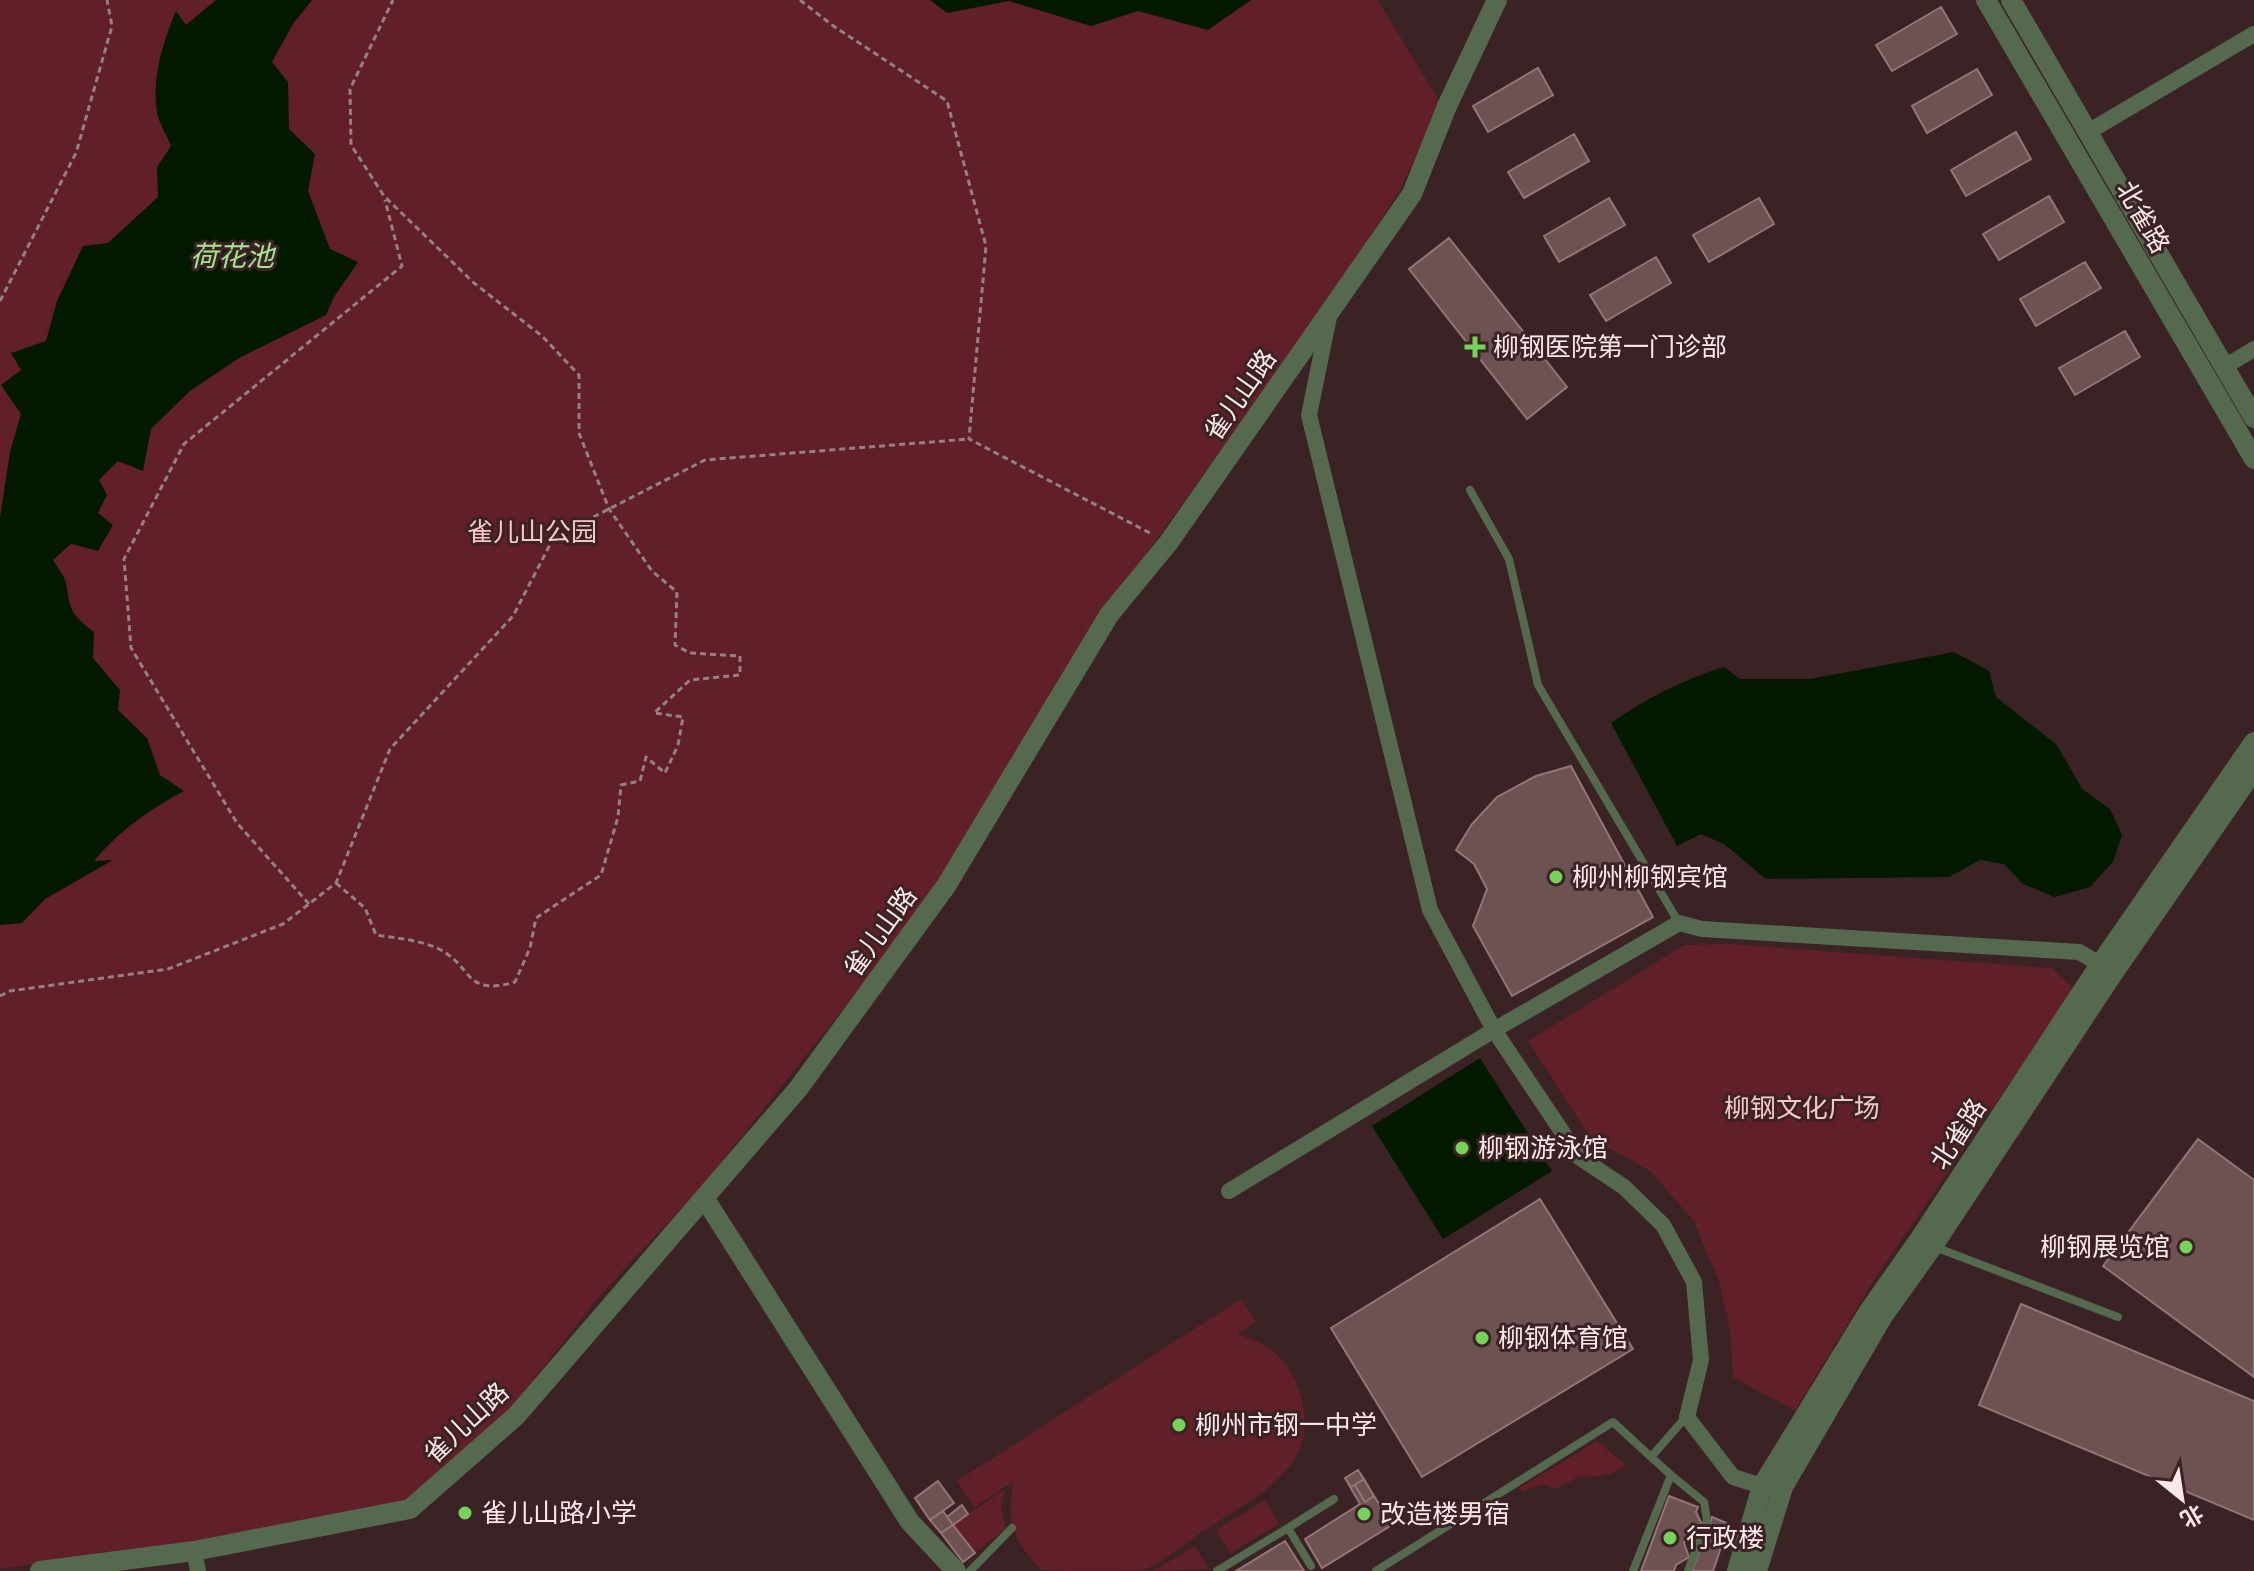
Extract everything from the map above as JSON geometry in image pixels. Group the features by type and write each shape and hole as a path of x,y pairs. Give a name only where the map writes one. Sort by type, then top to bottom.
{"street":[{"name":"雀儿山路","path":"40,1571 196,1561 410,1509 516,1416 798,1089 946,886 1109,615 1169,542 1412,194 1447,106 1497,0"},
{"name":"北雀路","path":"1986,0 2254,459"},
{"name":"北雀路","path":"2011,0 2254,418"},
{"path":"2088,132 2254,34"},
{"path":"1330,312 1309,415 1430,910 1494,1030 1579,1157 1624,1187 1663,1225 1694,1282 1701,1360 1687,1417 1733,1477 1762,1486 1783,1487"},
{"path":"2224,367 2254,349"},
{"name":"北雀路","path":"1757,1571 1783,1487 1926,1243 2254,742"},
{"name":"北雀路","path":"2107,968 2254,770"},
{"path":"1229,1191 1494,1030 1679,923 1702,929 2079,952 2107,968"},
{"path":"705,1199 910,1522 956,1571"},
{"name":"北雀路","path":"1737,1571 1762,1486 1869,1311 1926,1243"}],"lane":[{"path":"1470,490 1509,559 1538,685 1679,923"},
{"path":"1926,1243 2118,1317"},
{"path":"1651,1457 1687,1417"},
{"path":"1376,1571 1613,1422 1704,1502 1707,1520 1688,1571"},
{"path":"1633,1571 1671,1475"},
{"path":"1217,1571 1334,1499"},
{"path":"970,1571 1012,1528"},
{"path":"1288,1528 1311,1566"}],"path":[{"path":"0,301 76,153 112,26 107,0"},
{"path":"800,0 832,25 947,101 986,246 969,439"},
{"path":"336,883 365,908 376,935 440,949 476,981 493,988 515,982 530,948 536,918 601,875 618,817 621,785 640,781 646,757 665,773 678,745 683,717 654,713 690,680 740,675 740,656 690,653 675,645 677,592 652,571 609,509 579,433 579,375 542,336 474,283 384,196 351,145 350,89 391,1"},
{"path":"309,904 237,823 131,648 124,559 184,444 402,266 384,196"},
{"path":"0,996 10,991 168,969 283,924 336,883 390,749 513,616 554,537 705,460 969,439 1169,542"}],"green space":[{"name":"雀儿山公园","path":"0,0 1378,0 1441,104 1399,192 1323,308 1104,613 942,884 704,1184 604,1291 510,1409 403,1504 192,1544 0,1569"},
{"name":"柳钢文化广场","path":"1728,944 2052,968 2074,989 1874,1280 1795,1411 1733,1377 1730,1329 1719,1282 1694,1221 1650,1171 1590,1137 1528,1041 1684,945"},
{"path":"1241,1299 1256,1322 1237,1334 1265,1346 1286,1364 1296,1382 1304,1410 1304,1434 1297,1455 1268,1488 1144,1570 1041,1570 1024,1550 1014,1530 1011,1508 1013,1482 974,1507 957,1481"},
{"path":"1597,1441 1626,1465 1604,1475 1580,1476 1556,1489 1543,1484 1524,1491 1519,1488"},
{"path":"1005,1489 1001,1506 1006,1528 975,1553 953,1525"},
{"path":"1265,1500 1279,1524 1230,1553 1216,1530"},
{"path":"1195,1546 1209,1569 1153,1571"}],"water":[{"name":"荷花池","path":"216,0 312,0 293,24 272,62 288,82 289,129 315,154 308,191 330,249 358,262 334,297 326,315 239,358 190,391 151,429 143,471 118,461 99,480 107,495 98,513 113,525 98,551 71,544 53,560 65,580 73,611 94,632 93,658 120,690 118,710 147,738 160,775 184,791 136,822 94,861 113,860 45,899 22,923 0,925 0,518 10,452 21,414 1,385 21,370 11,353 46,341 57,301 83,246 108,243 158,197 157,167 171,146 158,117 156,104 162,49 176,11 186,25"},
{"path":"930,0 1251,0 1208,30 1138,11 1091,26 1009,1 947,13"},
{"path":"1954,652 1989,671 1996,697 2057,745 2082,789 2110,809 2122,835 2113,862 2090,887 2055,897 2023,884 2004,864 1980,860 1949,877 1766,879 1724,844 1701,834 1677,846 1611,723 1665,690 1724,667 1740,679 1810,679"},
{"name":"柳钢游泳馆","path":"1480,1058 1552,1171 1443,1239 1372,1126"}],"building":[{"path":"1941,7 1957,34 1892,71 1876,45"},
{"path":"1538,68 1553,95 1488,132 1473,106"},
{"path":"1977,69 1992,95 1927,133 1912,106"},
{"path":"2016,132 2031,159 1966,196 1951,170"},
{"path":"1574,134 1589,161 1524,198 1508,172"},
{"path":"2049,196 2064,222 1999,260 1983,234"},
{"path":"1609,198 1625,225 1559,262 1544,236"},
{"path":"1759,198 1774,224 1709,262 1693,235"},
{"path":"1449,238 1567,387 1527,419 1409,269"},
{"path":"1656,257 1671,283 1606,321 1590,295"},
{"path":"2085,262 2101,288 2036,326 2020,299"},
{"path":"2125,331 2140,357 2075,395 2059,368"},
{"name":"柳州柳钢宾馆","path":"1571,766 1653,917 1512,996 1473,926 1487,889 1474,864 1456,850 1472,824 1497,797 1536,776"},
{"path":"2198,1139 2254,1180 2254,1377 2103,1266"},
{"name":"柳钢体育馆","path":"1540,1199 1633,1349 1422,1477 1331,1328"},
{"path":"2021,1304 2254,1401 2254,1520 1979,1405"},
{"name":"改造楼男宿","path":"1358,1470 1392,1525 1322,1568 1305,1539 1360,1504 1345,1478"},
{"path":"1358,1470 1364,1479 1351,1487 1345,1478"},
{"path":"1364,1479 1374,1496 1365,1502 1355,1485"},
{"path":"938,1481 954,1503 930,1520 915,1498"},
{"name":"行政楼","path":"1669,1496 1698,1507 1696,1512 1702,1525 1689,1534 1684,1543 1689,1557 1676,1565 1674,1571 1641,1571"},
{"path":"962,1505 968,1514 953,1525 947,1517"},
{"path":"943,1511 953,1525 941,1533 930,1520"},
{"path":"1712,1517 1729,1524 1713,1571 1692,1571"},
{"path":"953,1525 975,1553 963,1562 941,1533"},
{"path":"1285,1541 1304,1571 1236,1571"}],"place":[{"name":"柳钢医院第一门诊部","path":"1475,347"},
{"name":"柳州柳钢宾馆","path":"1556,877"},
{"name":"柳钢游泳馆","path":"1462,1148"},
{"name":"柳钢展览馆","path":"2186,1247"},
{"name":"柳钢体育馆","path":"1482,1338"},
{"name":"柳州市钢一中学","path":"1179,1425"},
{"name":"雀儿山路小学","path":"465,1513"},
{"name":"改造楼男宿","path":"1364,1514"},
{"name":"行政楼","path":"1670,1538"}]}
